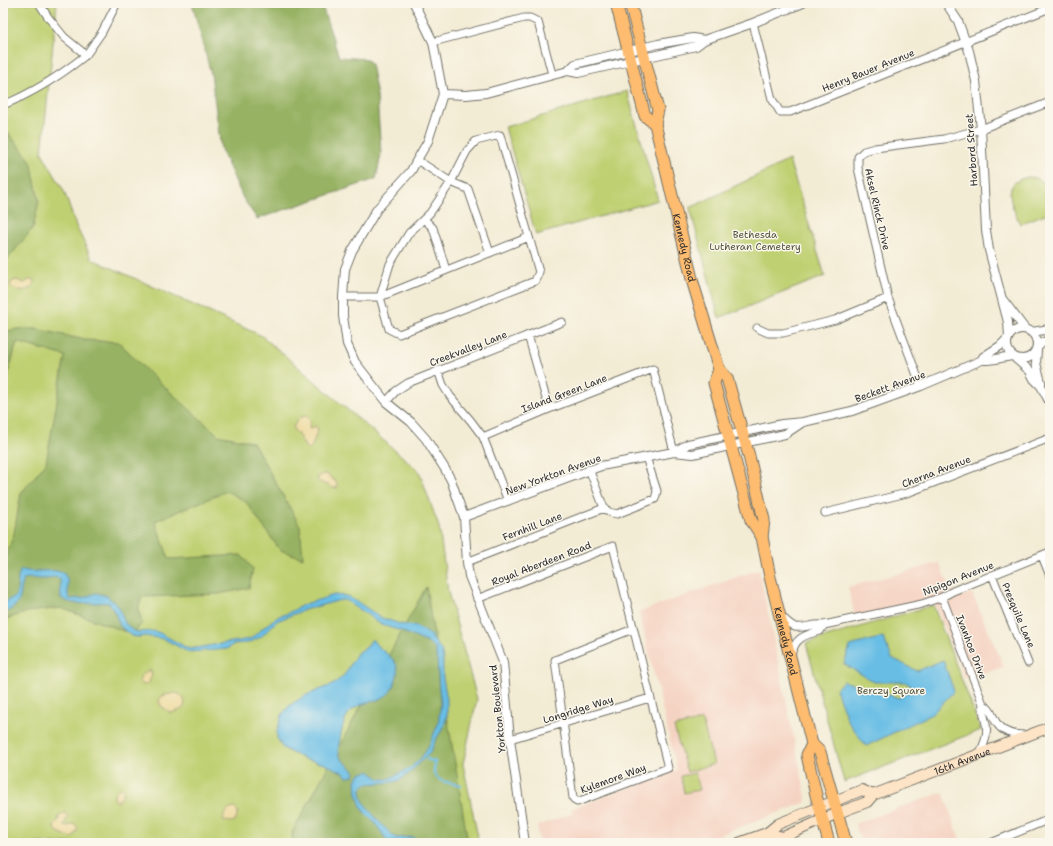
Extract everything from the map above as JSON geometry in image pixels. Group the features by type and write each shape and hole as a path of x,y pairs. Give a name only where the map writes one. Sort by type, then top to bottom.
{"main road":[{"name":"Kennedy Road","path":"616,3 645,116 655,124"},
{"name":"Kennedy Road","path":"630,3 658,110 655,124 693,283 719,369 727,378 744,437 764,520 762,537 770,577 790,657 812,744 820,752 846,843"},
{"name":"Kennedy Road","path":"719,369 714,383 751,520 762,537"},
{"name":"16th Avenue","path":"767,833 783,836 867,802 873,795 1050,727"},
{"name":"Kennedy Road","path":"812,744 807,755 830,843"},
{"name":"16th Avenue","path":"739,843 767,833 778,824 864,790 873,795"}],"street":[{"path":"39,3 64,37 86,55"},
{"path":"3,105 19,98 70,68 86,55 102,32 117,3"},
{"name":"Yorkton Boulevard","path":"414,3 426,26 432,42 443,94 428,141 418,160 411,171 377,209 352,252 345,269 343,316 347,344 355,362 386,402 411,422 433,448 451,480 464,517 469,576 503,662 510,739 525,843"},
{"path":"443,94 466,95 486,93 552,74 568,71 575,64 630,56 643,52 696,46 704,40 803,3"},
{"name":"Harbord Street","path":"946,3 958,21 970,51 976,81 981,129 986,230 990,258 1003,299 1005,314 1009,326 1009,336"},
{"name":"Henry Bauer Avenue","path":"752,23 772,98 780,112 790,112 1050,8"},
{"path":"432,42 524,18 530,18 538,22 552,74"},
{"path":"981,129 1050,102"},
{"name":"Aksel Rinck Drive","path":"921,386 888,298 858,168 858,156 864,151 874,148 944,139 981,129"},
{"path":"500,134 539,272 535,281 399,334 389,329 380,297 390,264 409,232 424,219 430,213 451,182 467,151 476,141 500,134"},
{"path":"418,160 451,182 468,189 490,252"},
{"path":"424,219 433,228 446,270"},
{"path":"343,297 380,297 529,237"},
{"path":"757,328 768,333 782,333 835,320 888,298"},
{"name":"Harbord Street","path":"1003,299 1028,330"},
{"name":"Creekvalley Lane","path":"386,402 408,383 562,322"},
{"path":"1050,329 1016,330 1009,336 1007,347 1014,357 1030,371 1034,379 1041,386 1050,403"},
{"path":"1028,330 1037,341 1036,363 1042,382 1041,386"},
{"path":"528,335 549,409"},
{"name":"Beckett Avenue","path":"982,360 984,356 1000,346 1009,336"},
{"path":"1014,357 1026,359 1032,356 1042,342 1050,339"},
{"name":"Beckett Avenue","path":"744,437 785,434 803,422 852,411 921,386 982,360 986,361 1004,357 1014,357"},
{"name":"Island Green Lane","path":"483,437 549,409 653,369 674,452"},
{"path":"438,370 443,384 450,396 472,421 483,437 508,501"},
{"name":"New Yorkton Avenue","path":"464,517 589,469 674,452 688,444 729,441 744,437"},
{"name":"Cherna Avenue","path":"825,513 907,493 1050,438"},
{"path":"589,469 604,508 609,512 617,514 655,499 657,491 646,457"},
{"name":"Fernhill Lane","path":"467,562 604,508"},
{"name":"Royal Aberdeen Road","path":"477,599 613,546"},
{"name":"Kylemore Way","path":"613,546 668,768 577,802 573,798 562,724 555,660 633,629"},
{"name":"Nipigon Avenue","path":"780,615 793,626 797,627 818,624 824,625 922,604 942,598 953,591 1050,552"},
{"path":"1042,556 1050,576"},
{"name":"Presquile Lane","path":"992,575 1028,662"},
{"name":"Ivanhoe Drive","path":"942,598 983,704 982,711 986,722 987,732 986,742 979,754"},
{"name":"Nipigon Avenue","path":"790,657 796,642 806,635 820,631 824,625"},
{"name":"Longridge Way","path":"510,739 650,698"},
{"name":"Ivanhoe Drive","path":"983,704 988,707 998,725 1007,732 1019,735 1029,735"},
{"path":"991,843 1050,819"}],"shaded area":[{"path":"939,563 955,598 972,593 1004,667 965,678 934,602 856,622 848,587"},
{"path":"759,569 807,802 697,843 539,843 537,826 573,813 571,809 677,770 639,612"},
{"path":"943,792 961,842 862,843 855,824"}],"green space":[{"path":"3,3 57,3 42,153 64,191 76,226 92,259 262,336 419,471 439,527 448,592 477,699 463,764 479,843 3,843"},
{"path":"192,3 321,3 339,57 367,59 371,64 377,96 381,154 376,179 257,219 243,198 221,149 211,74"},
{"path":"627,91 658,200 536,235 505,127"},
{"path":"3,129 9,134 31,161 39,201 33,228 3,265"},
{"name":"Bethesda Lutheran Cemetery","path":"789,160 825,276 719,318 690,208"},
{"path":"1028,177 1036,178 1048,188 1050,212 1020,224 1011,202 1011,189 1013,184"},
{"path":"17,329 37,329 85,340 119,342 147,371 218,435 253,442 300,526 303,558 280,550 246,502 227,491 155,521 169,559 241,555 253,569 249,588 219,594 142,597 138,609 142,623 135,632 123,631 61,608 28,612 3,620 3,559 6,556 14,534 21,493 46,463 65,356 17,342 7,379 3,384 3,332"},
{"path":"426,587 468,843 293,843 292,833"},
{"name":"Berczy Square","path":"933,605 981,730 844,782 806,643"},
{"path":"702,720 714,764 687,772 674,727"},
{"path":"695,773 699,790 684,793 681,776"}],"sand":[{"path":"31,279 34,280 34,284 32,287 25,290 16,290 10,286 12,281 17,280 24,283"},
{"path":"304,416 310,420 309,429 316,426 318,429 312,446 309,449 306,448 293,429 297,421"},
{"path":"323,474 327,474 337,483 337,488 332,488 319,482 317,478"},
{"path":"150,670 152,674 149,683 145,685 140,683 140,677"},
{"path":"174,693 179,694 185,703 182,709 171,713 161,706 159,701 161,697"},
{"path":"120,788 124,790 118,802 115,800 114,795"},
{"path":"235,808 238,811 236,820 232,822 223,821 226,812"},
{"path":"65,813 68,816 64,826 73,824 76,825 78,829 72,838 58,832 54,828 55,824 59,820 58,817"}],"water":[{"path":"20,571 62,572 67,578 70,599 83,598 96,593 107,596 119,607 125,623 132,630 138,632 155,631 189,649 250,639 281,615 305,604 334,595 347,596 382,618 400,624 414,626 423,630 430,635 441,650 443,658 443,678 447,699 447,715 444,727 436,739 430,753 400,780 366,784 361,788 364,802 372,813 396,838 413,837 418,843 388,842 375,823 364,812 357,794 356,781 359,774 369,771 380,779 388,779 410,768 421,758 428,748 438,724 441,702 437,658 435,649 430,644 375,621 348,601 341,600 304,610 277,621 261,637 248,643 234,644 227,649 188,652 164,639 145,636 131,636 120,626 109,603 72,603 66,601 61,598 60,579 54,577 47,579 24,579 20,600 15,606 3,614 4,603 14,598 16,595 19,574"},
{"path":"883,637 892,658 917,671 943,660 954,691 932,714 866,746 848,722 836,689 843,681 899,698 914,688 905,682 874,682 844,664 850,646"},
{"path":"371,640 373,640 393,659 397,667 397,673 393,688 388,694 382,698 355,708 345,719 338,748 340,757 355,772 354,776 347,777 344,773 325,764 304,759 283,748 277,738 277,731 282,715 289,706 304,696 334,684 345,674 357,653 367,647"}],"waterway":[{"path":"427,759 435,762 434,773 438,779 461,785"}]}
